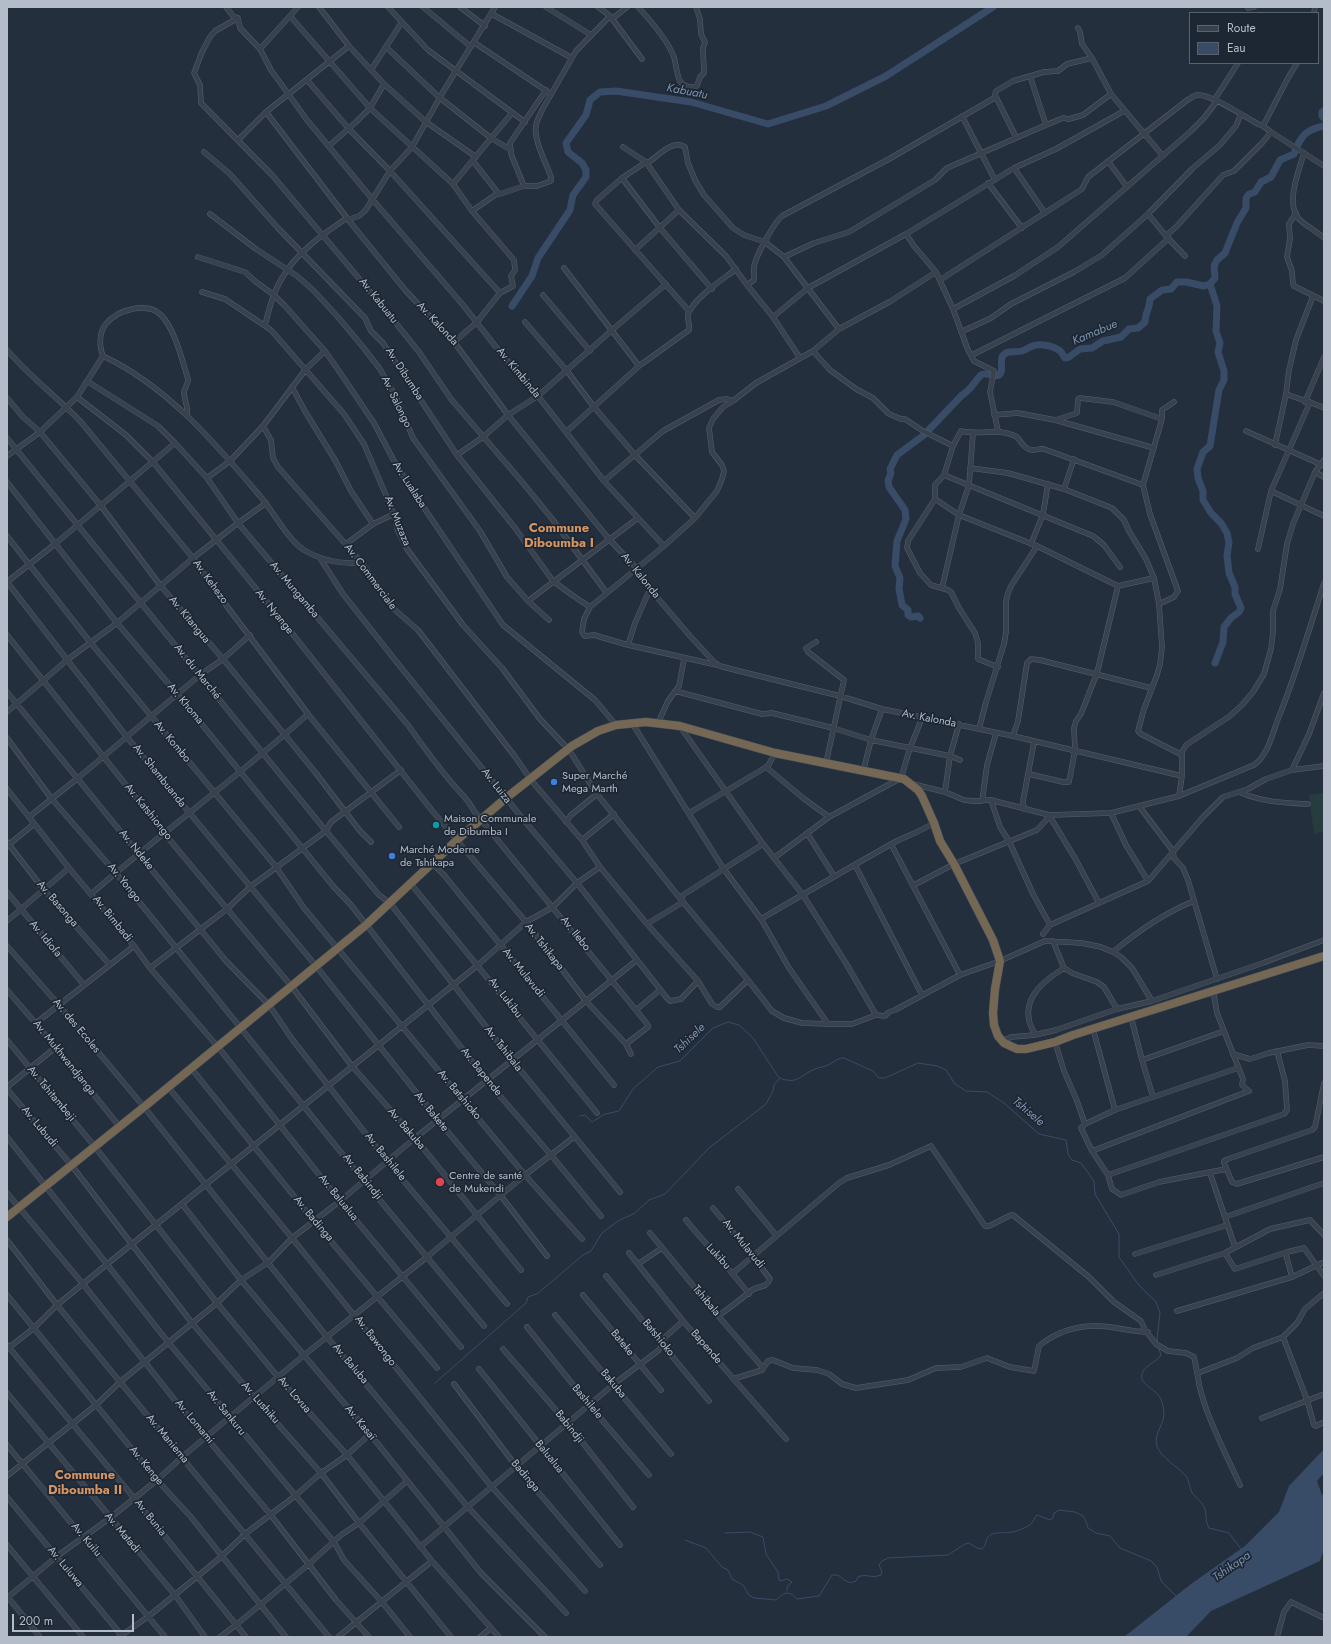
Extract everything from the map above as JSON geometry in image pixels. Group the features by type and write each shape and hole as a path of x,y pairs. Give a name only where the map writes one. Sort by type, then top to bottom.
{"highway":[{"path":"7,1217 72,1166 119,1126 144,1108 366,925 457,840 506,798 569,750 598,731 616,725 632,723 658,723 680,726 775,753 904,780 922,796 940,841 954,864 993,940 1000,961 995,989 994,1025 998,1036 1004,1043 1017,1049 1026,1049 1055,1042 1190,999 1213,990 1324,956"}],"street":[{"path":"226,7 233,16 238,18"},
{"path":"260,49 298,7"},
{"path":"319,7 349,46 384,84 426,122 475,159 498,193"},
{"path":"390,7 428,50 455,72 525,122"},
{"path":"423,7 473,45 551,94"},
{"path":"460,7 485,26"},
{"path":"265,325 274,295 287,270 303,253 347,218 350,219 359,216 365,211 390,171 412,147 455,72 485,26 495,7"},
{"path":"546,7 591,35"},
{"path":"598,7 611,18 642,59"},
{"path":"472,211 498,193 500,194 524,186 537,186 551,180 536,136 536,126 542,110 572,58 591,35 627,7"},
{"path":"638,7 670,49 674,57 680,80 686,86 694,87 697,86 700,76 704,73 703,48 705,42 700,34 700,19 696,7"},
{"path":"1248,9 1254,7"},
{"path":"492,14 572,58"},
{"path":"290,16 370,108 453,184 472,211 515,262 515,270 511,276 513,286 500,293 477,322 454,342"},
{"name":"Av. Kimbinda","path":"238,18 240,28 260,49 271,70 289,96 329,146 538,396 604,481 664,546"},
{"name":"Av. Kabuatu","path":"238,18 216,31 210,37 202,52 194,73 200,85 201,103 239,139 272,174 388,312 419,352 451,400 545,510 606,592"},
{"path":"371,70 402,22"},
{"path":"1078,28 1082,44 1092,58 1111,94 1163,156"},
{"path":"239,139 266,112 289,96 349,46"},
{"path":"386,48 440,98 491,138 511,150"},
{"path":"1016,138 995,92 1013,81 1044,72 1058,71 1067,64 1092,58"},
{"path":"954,309 1014,276 1058,247 1163,156 1204,118 1237,64"},
{"path":"1263,126 1296,64"},
{"path":"1030,76 1046,125"},
{"path":"307,80 349,129 390,171 500,293"},
{"path":"329,146 370,108 384,84"},
{"path":"524,186 511,154 510,143 546,90"},
{"path":"784,257 814,243 850,232 935,180 947,168 1063,118 1083,115 1111,94"},
{"path":"940,280 1082,189 1086,179 1186,100 1195,95 1201,95 1216,100 1263,126 1324,166"},
{"path":"747,285 754,280 754,267 756,259 778,220 782,216 889,159 996,97"},
{"path":"773,317 808,288 906,234 1014,168 1056,149 1124,111"},
{"name":"Av. Kalonda","path":"266,112 347,218 406,291 454,342 508,415 609,539 637,569 650,588 714,662 720,666 840,696 882,710 996,732 1182,776"},
{"path":"453,184 512,113"},
{"path":"961,332 991,318 1011,304 1102,256 1148,214 1193,168 1220,145 1236,126 1241,114"},
{"path":"962,116 982,152 995,180"},
{"path":"972,356 1125,278 1167,237 1223,175 1234,171 1257,148 1270,132"},
{"path":"689,311 595,204 597,200 622,178 646,162 649,162 672,145 684,145 694,180 704,195 733,228 744,235 765,242 784,257 839,329"},
{"path":"623,147 646,162 679,210 716,245 773,317 800,358"},
{"name":"Av. Dibumba","path":"204,152 230,174 365,318 371,331 383,343 457,455 515,528 553,581 572,596 590,606"},
{"path":"1304,153 1296,177 1293,194 1296,213 1299,219 1324,238"},
{"path":"1108,161 1127,187"},
{"path":"1014,168 1045,213"},
{"path":"622,178 660,228 712,289"},
{"path":"988,183 1022,228"},
{"path":"635,250 679,210"},
{"path":"1296,213 1289,224 1290,239 1287,257 1292,271 1294,286 1324,301"},
{"name":"Av. Salongo","path":"210,214 256,250 287,270 313,290 337,316 376,364 396,396 413,438 480,531 507,577 528,601 549,620"},
{"path":"1148,214 1185,256"},
{"path":"906,234 936,272 954,309 968,350 977,363 994,371 990,392 998,431"},
{"name":"Av. Lualaba","path":"198,257 245,272 274,295 325,351 374,423 393,459 412,490 471,577 486,602 503,625 594,700 616,725"},
{"path":"564,268 639,366"},
{"path":"566,432 639,366 689,330 690,326 687,316 689,311 736,269"},
{"path":"720,666 628,646 594,635 585,636 582,632 584,619 590,606 637,569 695,518 717,491 724,471 722,465 712,452 709,428 713,419 724,407 756,383 812,351 839,329 891,301 936,272"},
{"path":"457,455 483,437 508,415 538,396 666,284"},
{"name":"Av. Muzaza","path":"202,292 225,299 265,325 306,369 344,414 364,444 394,514 398,531 407,549 463,625 502,668 540,719 569,750 597,794 772,1011 778,1015 802,1023 852,1024 876,1015 885,1016 889,1012 960,975 1000,961 1045,941 1082,943 1101,946 1113,952 1121,957 1132,968 1152,1001"},
{"path":"543,294 590,351"},
{"path":"1275,445 1296,340 1313,296"},
{"path":"7,456 40,432 77,397 102,356 100,348 102,330 109,321 138,307 156,311 161,315 174,337 188,379 188,384 184,392 188,410 187,416"},
{"path":"525,322 635,455 695,518"},
{"name":"Av. Kehezo","path":"7,350 19,364 66,406 81,422 193,558 220,597 308,714 399,827"},
{"path":"207,478 230,461 263,426 306,369 325,351"},
{"path":"812,351 830,370 856,389 873,398 889,414 905,419 923,431 954,446"},
{"path":"102,356 134,373 187,416 230,461 266,503 294,541 304,550 320,558 346,564 362,563"},
{"path":"1258,549 1271,491 1308,402 1324,357"},
{"name":"Av. Mungamba","path":"87,381 158,426 207,478 238,523 408,725 432,759 461,794 469,801 474,811 482,819"},
{"path":"292,386 306,413 335,460 351,491 374,524"},
{"path":"1286,394 1324,408"},
{"name":"Av. Nyange","path":"77,397 126,435 153,462 457,840"},
{"name":"Av. Kitangua","path":"7,398 23,417 40,432 101,506 160,585 223,659 284,736 315,772 360,832 371,842"},
{"path":"1055,420 1077,413 1078,399 1080,398 1113,402 1162,418"},
{"path":"604,481 663,431 704,407 723,399 734,401"},
{"path":"1159,604 1174,597 1178,591 1150,514 1143,485 1162,418 1162,410 1174,402"},
{"path":"994,415 1018,413 1055,420 1154,448"},
{"name":"Av. Commerciale","path":"263,426 270,440 273,458 278,467 362,563 395,610 418,630 516,758 531,780 582,840 600,867 647,924 698,981 712,1004 717,1007 724,1004 748,980"},
{"path":"998,667 978,659 978,643 975,633 958,608 951,592 935,587 927,581 920,573 907,548 908,541 935,499 935,486 944,475 961,431 973,433 998,431 1017,437 1022,445 1032,450 1040,448 1143,485"},
{"path":"1179,796 1182,776 1182,749 1230,716 1253,692 1264,674 1273,632 1273,610 1280,589 1287,544 1293,524 1315,472 1323,463 1275,445 1246,432"},
{"path":"942,588 959,514 969,485 973,433"},
{"name":"Av. du Marché","path":"7,438 15,450 78,524 140,603 326,831 379,894 390,903"},
{"path":"7,582 101,506 175,443"},
{"path":"1064,489 1074,459"},
{"path":"970,468 1008,473 1048,484 1112,508 1119,513 1146,560 1154,578 1159,604 1162,647 1157,675 1151,688 1138,731 1182,755"},
{"path":"1315,472 1324,477"},
{"path":"944,475 1043,514 1093,536 1104,545 1120,567"},
{"name":"Av. Khoma","path":"7,482 117,623 178,695 366,925"},
{"path":"1031,544 1043,514 1048,484"},
{"path":"1271,491 1324,516"},
{"path":"935,499 959,514 1037,546 1118,586 1154,578"},
{"path":"7,712 67,660 117,623 193,558 266,503"},
{"path":"346,544 374,524 394,514"},
{"path":"528,601 638,518"},
{"name":"Av. Kombo","path":"7,536 90,642 276,867 304,908 338,948"},
{"path":"979,729 986,702 998,667 1005,638 1006,601 1008,593 1037,546"},
{"name":"Av. Luiza","path":"320,558 343,594 506,798 577,883 660,990 670,1001 675,1001 681,999 698,981"},
{"name":"Av. Shambuanda","path":"7,582 126,736 316,966"},
{"path":"774,858 829,817 904,780 945,792 964,800 991,800 1049,816 1111,813 1179,796 1254,765 1261,758 1288,696 1324,583"},
{"path":"1029,774 1069,782 1075,750 1074,728 1097,673 1118,586"},
{"path":"628,646 635,623 650,588"},
{"name":"Av. Katshiongo","path":"7,635 164,833 292,987"},
{"path":"29,817 78,778 126,736 178,695 200,675 223,659 250,635"},
{"path":"816,642 806,648 808,652 844,680 826,763"},
{"path":"658,723 668,701 679,686 684,659"},
{"path":"1013,736 1018,721 1026,665 1029,660 1040,660 1097,673 1151,688"},
{"path":"675,691 762,714 772,714 833,728 870,740 950,756 960,760"},
{"name":"Av. Ndeke","path":"7,692 201,928 226,961 269,1005"},
{"path":"1292,770 1322,705 1324,693"},
{"path":"864,772 870,740 882,710"},
{"path":"91,894 188,812 214,793 284,736 308,714"},
{"path":"904,780 910,748 922,718"},
{"path":"632,723 723,868 761,919 789,968 828,1024"},
{"path":"945,792 950,756 959,724"},
{"path":"680,726 763,844 803,894 876,1015"},
{"path":"982,801 987,765 996,732"},
{"name":"Av. Yongo","path":"7,738 51,798 116,872 242,1028"},
{"path":"1024,809 1023,801 1034,742"},
{"path":"689,813 766,767 775,753"},
{"path":"1043,934 1050,925 1148,881 1202,817 1223,797 1292,770 1324,766"},
{"path":"766,767 803,798 829,817"},
{"path":"150,968 227,909 251,886 326,831 331,822 401,770"},
{"name":"Av. Bimbadi","path":"7,789 69,868 134,946 150,968 218,1047"},
{"path":"1239,792 1265,801 1308,804"},
{"path":"566,822 571,815 597,794"},
{"path":"991,800 1000,827 1009,841 1033,894 1050,925"},
{"path":"1139,806 1173,851 1174,858 1183,868 1217,979"},
{"path":"1111,813 1126,844 1148,881"},
{"path":"582,840 614,814"},
{"path":"914,885 954,864 1037,830 1049,816"},
{"path":"1049,816 1076,860 1099,902"},
{"name":"Av. Ilebo","path":"482,819 648,1026 626,1044"},
{"path":"761,919 834,876 934,823"},
{"path":"8,844 34,824"},
{"path":"807,833 834,876"},
{"name":"Av. Tshikapa","path":"457,840 526,922 586,1001 626,1044 631,1054"},
{"name":"Av. Basonga","path":"8,844 44,890 109,964"},
{"path":"647,924 683,902 683,896 723,868 763,844"},
{"path":"892,844 960,975"},
{"name":"Av. Mulavudi","path":"432,863 444,875 614,1085"},
{"path":"855,865 922,995"},
{"path":"8,1347 34,1328 57,1306 106,1265 206,1186 377,1045 478,965 526,922 553,907 577,883 600,867"},
{"path":"7,921 69,868"},
{"name":"Av. Lukibu","path":"411,884 597,1113"},
{"name":"Av. Idiofa","path":"7,892 84,985"},
{"path":"1113,952 1150,924 1179,907 1194,901"},
{"name":"Av. Tshibala","path":"390,903 512,1060 620,1192"},
{"name":"Av. Bapende","path":"366,925 487,1081 601,1216"},
{"path":"1004,1043 1007,1039 1056,1030 1117,1009 1152,1001 1324,940"},
{"path":"1053,941 1064,968 1072,973 1097,982 1104,987 1117,1009"},
{"name":"Av. des Ecoles","path":"7,946 58,1004 144,1108"},
{"path":"36,1023 58,1004 134,946"},
{"name":"Av. Batshioko","path":"338,948 525,1175 582,1239"},
{"path":"7,1476 96,1405 120,1382 217,1303 241,1280 269,1262 292,1238 340,1201 415,1138 637,960"},
{"name":"Av. Bakete","path":"316,966 377,1045 501,1196 547,1256"},
{"path":"1035,1035 1029,1020 1029,1008 1034,994 1044,982 1064,968"},
{"name":"Av. Bakuba","path":"292,987 352,1066 415,1138 521,1270"},
{"name":"Av. Mukhwandjanga","path":"7,990 56,1047 119,1126"},
{"path":"636,1010 660,990"},
{"path":"1092,1151 1249,1091 1242,1085 1244,1079 1238,1068 1216,1010 1213,990"},
{"name":"Av. Bashilele","path":"269,1005 292,1039 387,1161 507,1304"},
{"path":"1131,1017 1153,1097"},
{"name":"Av. Babindji","path":"242,1028 364,1181 484,1326"},
{"path":"1093,1029 1115,1110"},
{"path":"1142,1060 1224,1031"},
{"name":"Av. Tshitambeji","path":"7,1040 95,1147"},
{"path":"1055,1042 1064,1071 1077,1100 1085,1124"},
{"path":"1233,1054 1250,1059 1277,1051 1308,1045 1324,1046"},
{"path":"7,1088 29,1068 56,1047"},
{"name":"Av. Balualua","path":"218,1047 340,1201 461,1348"},
{"path":"1108,1175 1284,1114 1286,1110 1285,1081 1277,1051"},
{"name":"Av. Badinga","path":"191,1068 314,1221 437,1368"},
{"path":"1226,1168 1210,1173 1159,1182 1120,1195 1112,1189 1108,1175 1092,1151 1081,1128 1085,1124 1115,1110 1238,1068"},
{"path":"1324,1083 1315,1127 1312,1130 1225,1160 1224,1163 1232,1182 1237,1184 1324,1157"},
{"name":"Av. Bawongo","path":"168,1087 355,1315 491,1486 585,1591"},
{"name":"Av. Lubudi","path":"7,1088 72,1166"},
{"name":"Av. Baluba","path":"144,1108 269,1262 327,1337 467,1506 566,1613"},
{"path":"40,1637 7,1597 34,1577 56,1557 83,1536 110,1518 157,1480 182,1456 230,1418 303,1356 451,1238 525,1175 574,1136"},
{"name":"Av. Sankuru","path":"7,1137 106,1265 168,1342 334,1542 344,1560 382,1602 410,1637"},
{"path":"733,1272 839,1183 847,1178 889,1165 931,1146 985,1226 989,1226 1011,1214 1013,1215 1089,1277 1114,1302 1141,1321 1156,1344 1174,1353 1192,1355 1198,1373 1201,1394 1206,1411 1240,1485"},
{"name":"Av. Lovua","path":"95,1147 217,1303 278,1377 346,1455 420,1547 499,1637"},
{"name":"Av. Lushiku","path":"72,1166 192,1323 254,1398 322,1473 359,1523 451,1637"},
{"path":"1210,1173 1235,1247"},
{"path":"1225,1217 1324,1183"},
{"path":"738,1189 776,1235"},
{"name":"Av. Lomami","path":"7,1193 270,1514 336,1600 369,1637"},
{"name":"Av. Kasaï","path":"182,1204 241,1280 303,1356 370,1434 481,1573 545,1637"},
{"name":"Av. Mulavudi","path":"713,1208 752,1255 770,1280 760,1288 752,1290 749,1294"},
{"name":"Lukibu","path":"686,1220 707,1247 733,1272 749,1294"},
{"path":"1156,1275 1225,1253 1270,1230 1307,1220 1312,1222 1323,1233"},
{"path":"1135,1254 1227,1226"},
{"name":"Tshibala","path":"650,1232 718,1316 763,1368"},
{"name":"Av. Maniema","path":"7,1240 57,1306 182,1456 329,1637"},
{"path":"638,1264 662,1248"},
{"path":"1225,1253 1234,1269 1304,1248 1324,1276"},
{"path":"1288,1252 1286,1255 1292,1277"},
{"name":"Bapende","path":"629,1253 683,1321 786,1439"},
{"path":"1177,1311 1292,1277 1324,1262"},
{"name":"Batshioko","path":"606,1276 709,1401"},
{"path":"1198,1373 1237,1358 1253,1348 1283,1337 1296,1323 1305,1309 1324,1293"},
{"path":"718,1316 749,1294"},
{"name":"Av. Kenge","path":"7,1295 157,1480 191,1517 221,1557 286,1637"},
{"name":"Bateke","path":"583,1296 661,1390"},
{"name":"Bakuba","path":"555,1315 671,1454"},
{"path":"420,1547 491,1486 590,1406 614,1384 659,1350 663,1344 663,1339 683,1321"},
{"path":"733,1378 760,1370 768,1361 773,1360 793,1368 817,1370 829,1374 842,1384 860,1388 908,1380 936,1368 961,1367 987,1358 1010,1367 1034,1371 1040,1346 1067,1330 1079,1326 1104,1326 1130,1332 1148,1332"},
{"name":"Bashilele","path":"527,1327 590,1406 649,1475"},
{"path":"1283,1337 1307,1400 1314,1425 1316,1426 1324,1422"},
{"name":"Av. Bunia","path":"8,1347 134,1498 246,1637"},
{"name":"Babindji","path":"504,1349 568,1424 633,1507"},
{"name":"Balualua","path":"479,1369 620,1545"},
{"name":"Badinga","path":"454,1384 516,1466 600,1565"},
{"name":"Av. Matadi","path":"7,1392 175,1595 205,1637"},
{"path":"1262,1418 1324,1394"},
{"path":"121,1636 175,1595 197,1575 221,1557 245,1534 295,1496 370,1434"},
{"name":"Av. Kuilu","path":"7,1444 165,1637"},
{"path":"220,1637 359,1523 407,1481"},
{"name":"Av. Luluwa","path":"7,1497 121,1636"},
{"path":"7,1545 83,1637"},
{"path":"338,1637 432,1561"},
{"path":"1277,1637 1284,1612 1291,1602 1324,1618"},
{"path":"480,1637 491,1628"}],"green space":[{"path":"1324,793 1324,832 1314,834 1309,795"}],"water":[{"name":"Tshikapa","path":"1324,1449 1324,1473 1317,1481 1322,1495 1324,1495 1324,1548 1320,1561 1211,1611 1186,1637 1124,1637 1191,1584 1245,1546 1279,1512 1289,1486"}],"waterway":[{"name":"Kabuatu","path":"512,306 532,276 538,258 570,210 573,195 586,177 586,170 582,163 568,152 566,143 586,115 590,100 600,92 616,91 691,102 768,124 826,106 886,76 993,7"},
{"name":"Kamabue","path":"1324,111 1322,112 1322,116 1324,118"},
{"name":"Kamabue","path":"920,618 918,616 911,617 908,615 908,610 902,605 899,589 900,578 895,566 897,541 906,519 905,510 889,487 888,481 891,473 890,469 897,455 924,435 981,375 999,375 1001,371 1002,357 1006,353 1019,352 1032,346 1043,345 1051,346 1057,349 1065,358 1069,357 1080,349 1092,348 1103,341 1121,337 1129,329 1138,328 1145,322 1150,299 1162,290 1171,289 1177,282 1186,282 1204,286 1210,284 1215,278 1214,266 1217,260 1225,253 1237,223 1246,208 1246,198 1249,194 1255,192 1261,182 1271,177 1280,160 1294,154 1301,138 1304,135 1313,129 1324,126"},
{"path":"1210,284 1217,306 1216,331 1220,343 1218,352 1224,371 1224,380 1219,390 1210,446 1203,452 1197,469 1198,478 1203,491 1203,500 1227,533 1229,543 1227,555 1229,573 1241,608 1224,627 1223,642 1215,663"},
{"name":"Tshisele","path":"580,1116 585,1115 592,1122 605,1114 619,1111 633,1089 658,1067 680,1061 713,1028 728,1022 739,1025 753,1038 779,1078 786,1080 795,1080 810,1071 826,1066 842,1058 873,1071 879,1078 885,1078 918,1063 937,1066 946,1070 955,1084 966,1091 987,1092 1004,1103 1039,1134 1066,1140 1068,1154 1072,1160 1081,1163 1094,1181 1095,1194 1119,1234 1119,1257 1138,1284 1156,1302 1160,1313 1157,1339 1158,1344"},
{"path":"435,1383 526,1303 528,1297 537,1294 583,1255 591,1251 602,1233 618,1221 635,1213 649,1200 665,1194 709,1148 766,1104 773,1091 774,1085 779,1079"},
{"name":"Tshisele","path":"1159,1349 1161,1355 1159,1358 1145,1368 1142,1374 1143,1382 1157,1394 1163,1406 1164,1418 1156,1438 1159,1451 1187,1477 1192,1492 1204,1508 1209,1528 1229,1533 1241,1549"},
{"path":"685,1540 706,1548 722,1567 728,1570 732,1579 743,1585 749,1595 754,1598 776,1600 781,1595 789,1593 797,1599 819,1596 832,1575 840,1576 850,1583 856,1581 858,1577 861,1576 881,1575 882,1572 879,1565 882,1561 888,1558 948,1555 969,1543 982,1549 990,1535 1023,1529 1032,1523 1037,1515 1050,1520 1053,1518 1054,1513 1059,1510 1075,1512 1083,1516 1088,1528 1096,1533 1110,1536 1120,1548 1151,1561 1157,1567 1161,1581 1177,1597"},
{"path":"725,1533 750,1532 763,1537 766,1554 778,1572 779,1580 787,1579 792,1582 787,1587 787,1591"}],"place":[{"name":"Super Marché Mega Marth","path":"554,782"},
{"name":"Maison Communale de Dibumba I","path":"436,825"},
{"name":"Marché Moderne de Tshikapa","path":"392,856"},
{"name":"Centre de santé de Mukendi","path":"440,1182"}],"district":[{"name":"Commune Diboumba I","path":"559,536"},
{"name":"Commune Diboumba II","path":"85,1484"}]}
